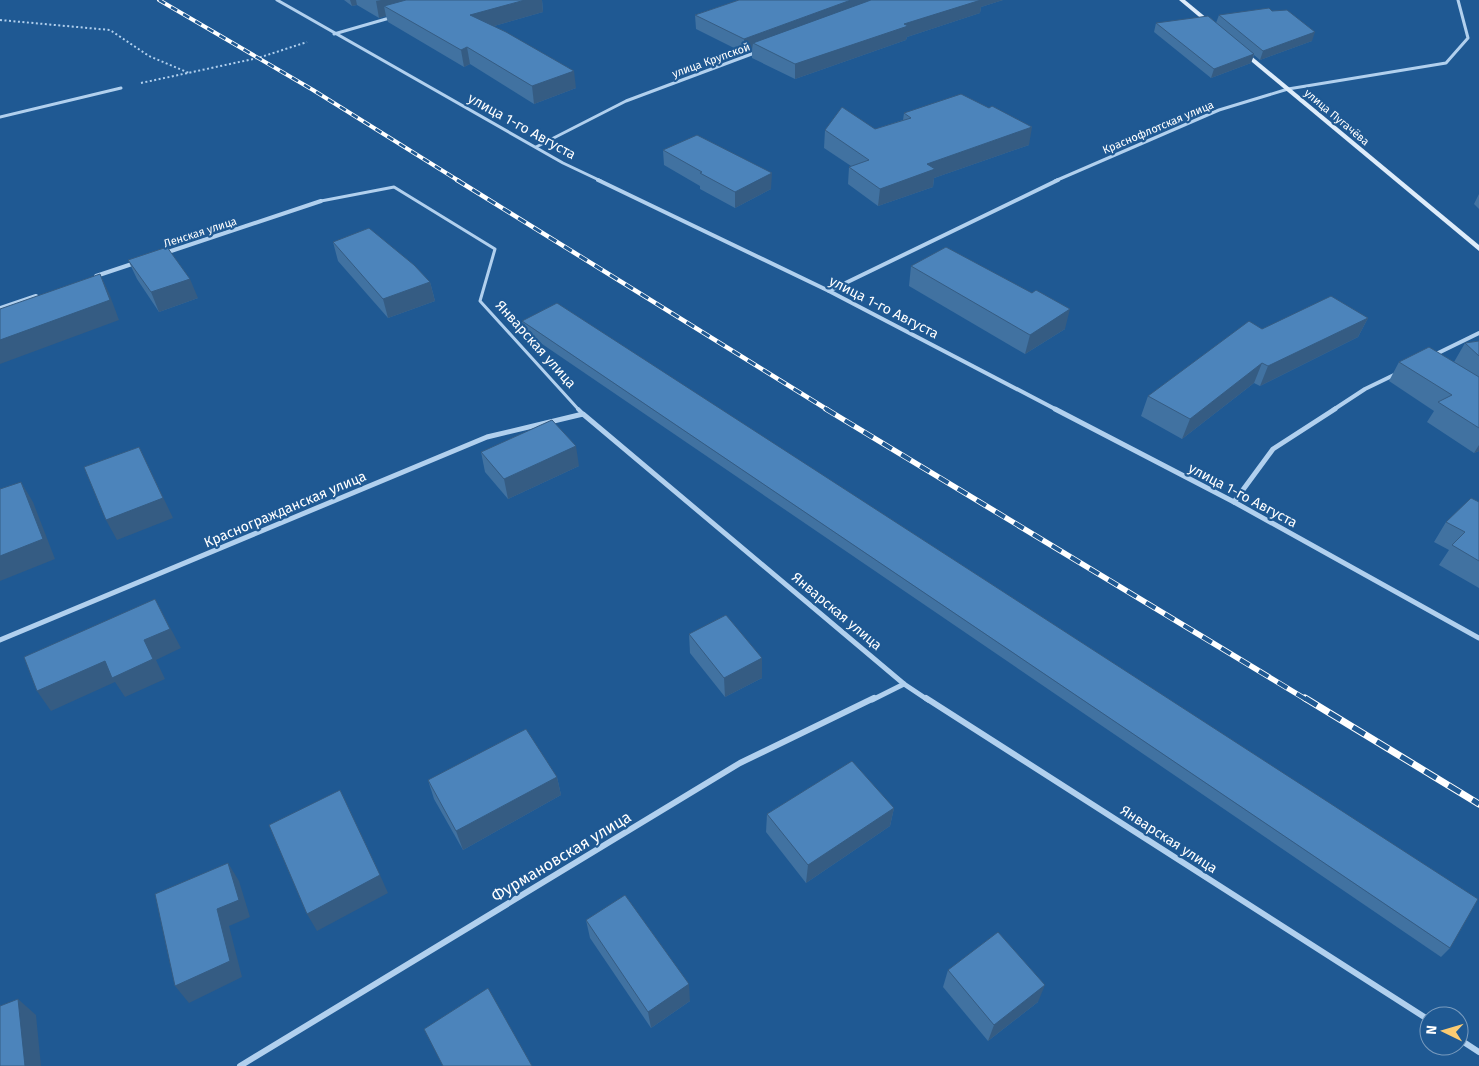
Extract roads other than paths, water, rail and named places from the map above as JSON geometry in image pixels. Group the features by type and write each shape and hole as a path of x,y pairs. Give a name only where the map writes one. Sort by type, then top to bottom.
{"street":[{"name":"улица 1-го Августа","path":"277,0 536,147 829,291 1234,502 1479,638"},
{"path":"1182,0 1220,32"},
{"name":"Краснофлотская улица","path":"829,291 1072,173 1219,110 1288,89 1446,63 1468,38 1458,0"},
{"path":"334,34 399,16"},
{"name":"улица Пугачёва","path":"1235,44 1479,249"},
{"name":"улица Крупской","path":"536,147 626,101 766,48"},
{"path":"0,117 122,88"},
{"name":"Ленская улица","path":"160,255 321,201"},
{"path":"94,277 142,261"},
{"path":"0,308 38,296"},
{"path":"1426,359 1479,333"},
{"path":"1234,502 1273,449 1365,389 1400,372"},
{"name":"Красногражданская улица","path":"0,640 487,437 583,414"},
{"name":"Январская улица","path":"583,414 904,684 1419,1014"},
{"name":"Фурмановская улица","path":"240,1066 740,763 904,684"}],"lane":[{"name":"Январская улица","path":"321,201 394,187 495,249 480,301 583,414"}],"railway":[{"path":"159,0 313,90 459,181"},
{"path":"457,180 828,410"},
{"path":"826,409 1307,700"},
{"path":"1305,698 1479,804"}]}
